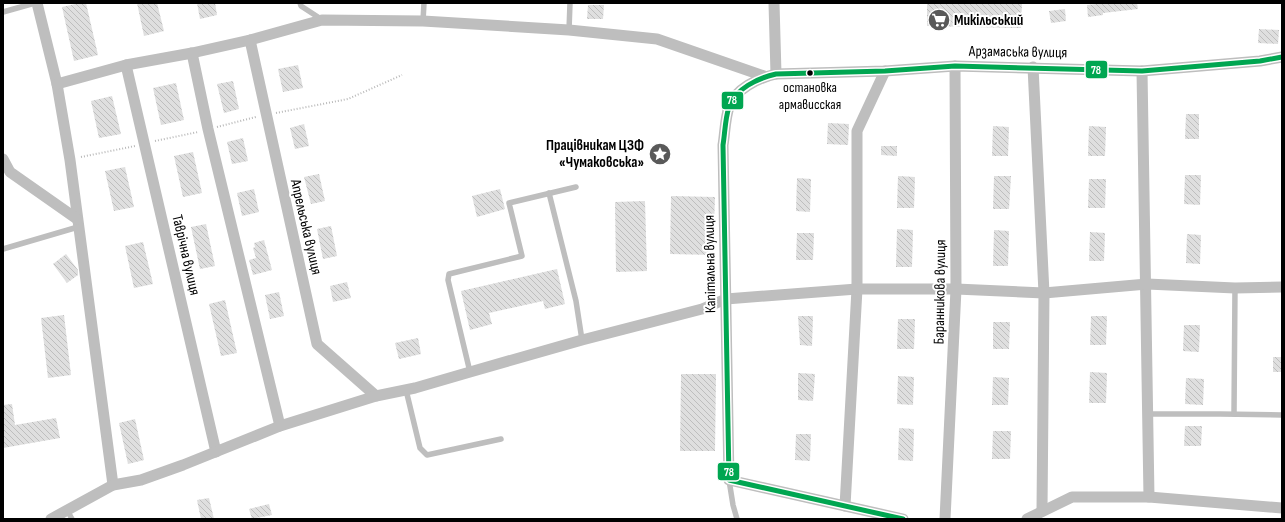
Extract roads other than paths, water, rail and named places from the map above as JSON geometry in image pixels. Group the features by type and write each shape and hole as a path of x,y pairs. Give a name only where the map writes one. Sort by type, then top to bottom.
{"street":[{"path":"36,3 57,84 70,160 113,485"},
{"path":"774,3 776,74"},
{"path":"57,84 126,65 192,53 250,40 322,20 423,21 569,30 657,39 764,76"},
{"name":"Апрельська вулиця","path":"250,40 265,114 317,344 376,396"},
{"path":"192,53 208,129 280,426"},
{"name":"Арзамаська вулиця","path":"776,74 885,71 955,66 1142,71 1260,62 1282,57"},
{"name":"Таврічна вулиця","path":"126,65 216,452"},
{"name":"Баранникова вулиця","path":"945,519 956,289 955,66"},
{"path":"1034,67 1044,293 1042,511"},
{"path":"845,506 857,289 857,131 885,71"},
{"path":"1142,71 1149,497"},
{"name":"Капітальна вулиця","path":"729,480 723,145 728,108 734,96 764,76 776,74"},
{"path":"3,159 7,171 78,223"},
{"path":"51,519 69,515 113,485 141,480 280,426 376,396 442,381 582,340 702,310 726,299 857,289 956,289 1044,293 1146,284 1235,288 1282,287"},
{"path":"729,480 903,519"},
{"path":"1027,519 1072,497 1149,497 1282,508"}],"lane":[{"path":"3,12 36,3"},
{"path":"300,3 301,6 322,20"},
{"path":"423,21 424,3"},
{"path":"569,30 570,3"},
{"path":"470,372 448,280 449,274 522,256 509,203 576,187"},
{"path":"548,193 576,301 582,340"},
{"path":"3,249 78,223"},
{"path":"1234,414 1235,288"},
{"path":"406,390 420,448 427,455 501,439"},
{"path":"1148,414 1282,415"},
{"path":"729,480 737,519"}],"place":[{"name":"Микільський","path":"939,20"},
{"name":"остановка армависская","path":"810,73"},
{"name":"Працівникам ЦЗФ «Чумаковська»","path":"660,154"}]}
